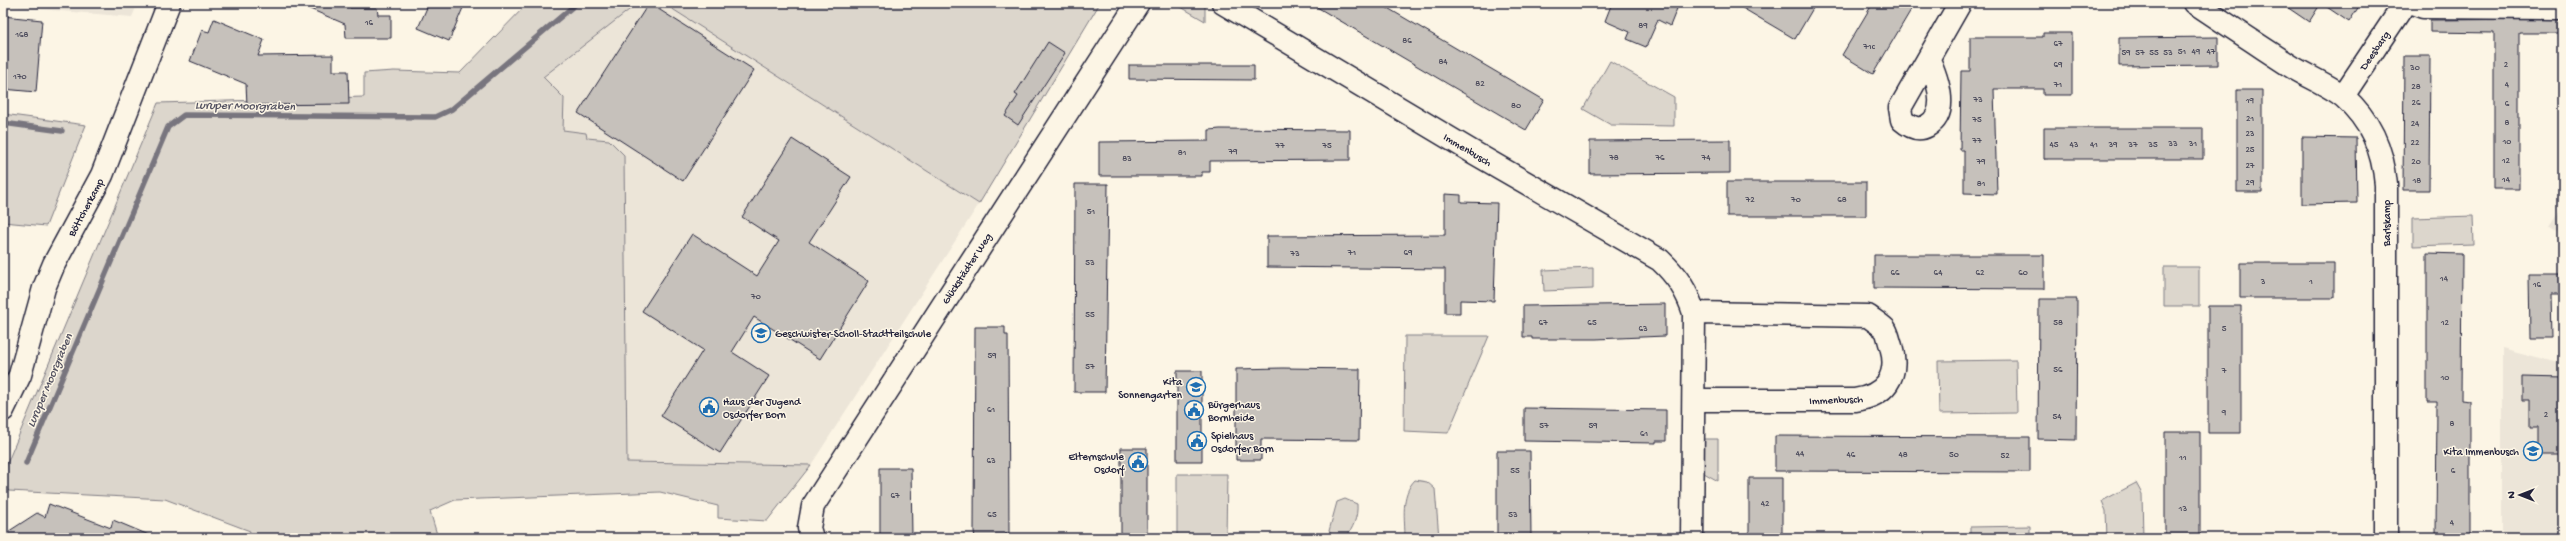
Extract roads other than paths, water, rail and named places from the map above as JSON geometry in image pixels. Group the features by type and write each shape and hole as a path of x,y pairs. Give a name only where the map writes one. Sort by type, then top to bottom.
{"street":[{"name":"Böttcherkamp","path":"3,410 20,375 44,288 54,264 102,175 169,3"},
{"name":"Glückstädter Weg","path":"812,538 809,528 813,506 1138,3"},
{"name":"Immenbusch","path":"1223,3 1478,155 1660,260 1676,276 1688,295 1694,313 1692,538"},
{"path":"1930,60 1960,3"},
{"name":"Barlskamp","path":"2195,3 2312,80 2343,96 2363,118 2374,136 2382,155 2385,174 2386,538"},
{"name":"Deesbarg","path":"2343,96 2405,3"},
{"path":"2412,3 2423,7 2559,8"},
{"name":"Immenbusch","path":"1694,313 1868,316 1886,330 1892,352 1892,369 1887,385 1872,398 1855,400 1694,400"}],"waterway":[{"name":"Luruper Moorgraben","path":"26,463 168,127 184,115 435,117 452,109 577,3"},
{"path":"3,123 62,131"}],"place":[{"name":"Geschwister-Scholl-Stadtteilschule","path":"761,333"},
{"name":"Kita Sonnengarten","path":"1196,387"},
{"name":"Haus der Jugend Osdorfer Born","path":"709,407"},
{"name":"Bürgerhaus Bornheide","path":"1194,410"},
{"name":"Spielhaus Osdorfer Born","path":"1197,441"},
{"name":"Kita Immenbusch","path":"2533,451"},
{"name":"Elternschule Osdorf","path":"1138,462"}]}
